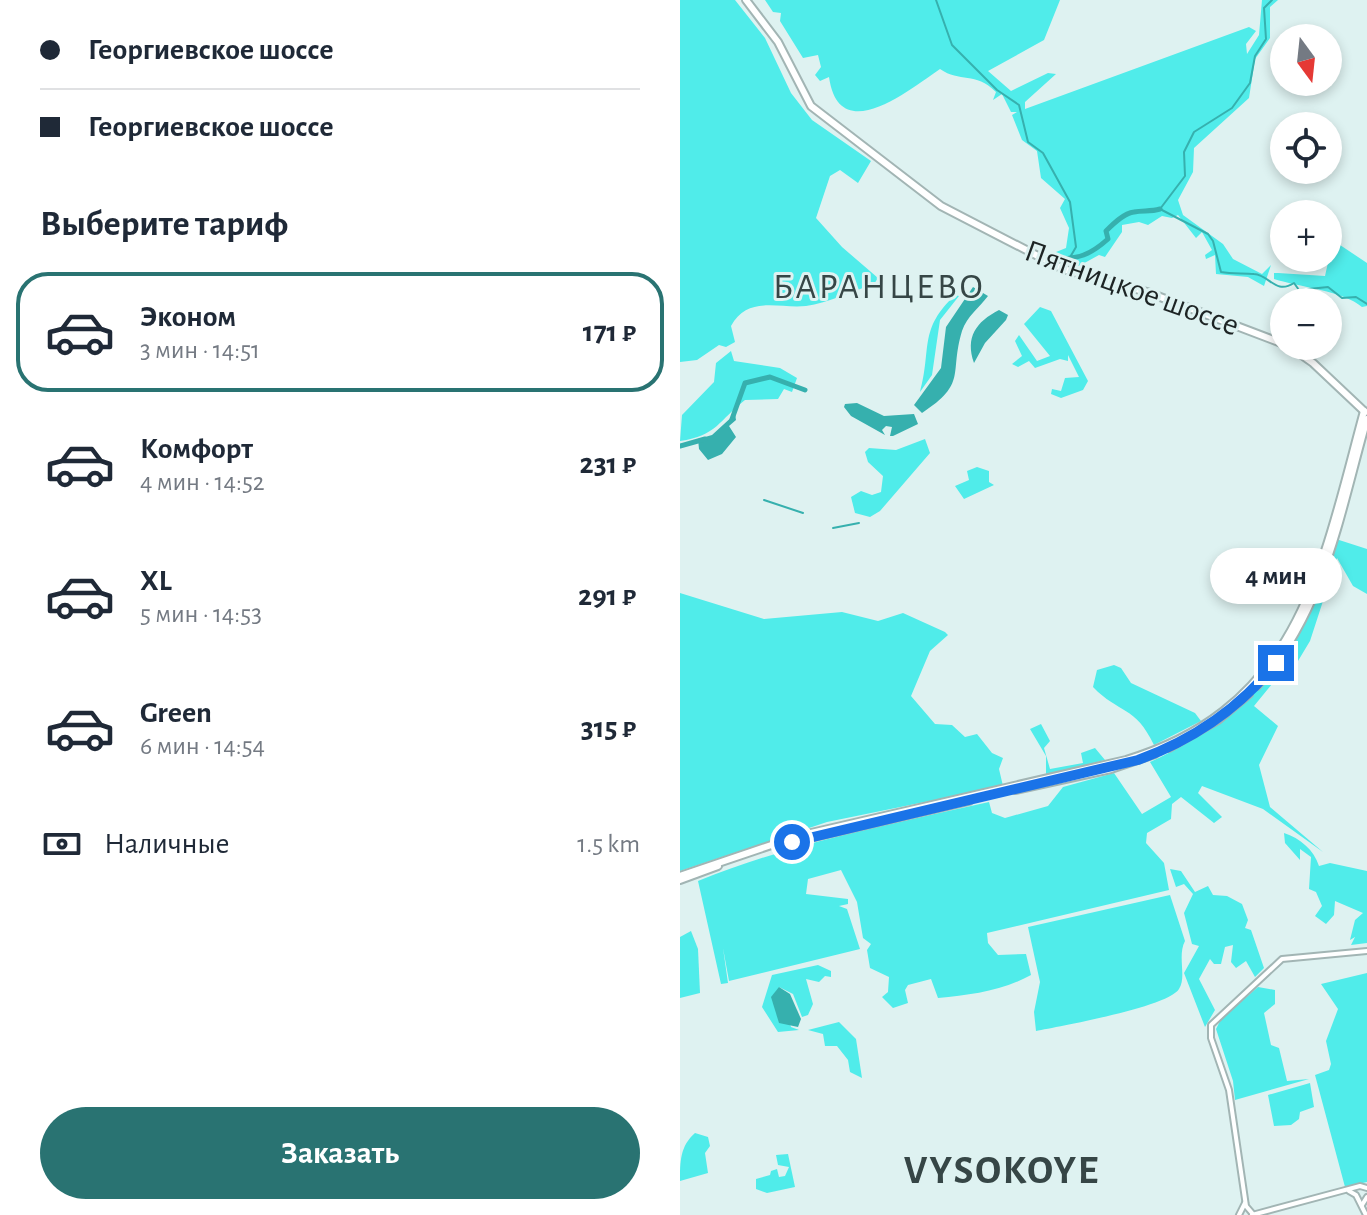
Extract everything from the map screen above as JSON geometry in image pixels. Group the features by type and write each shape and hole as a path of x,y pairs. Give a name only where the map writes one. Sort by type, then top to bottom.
{"main road":[{"name":"Пятницкое шоссе","path":"746,0 778,42 811,106 941,206 1063,269 1147,292 1270,339"},
{"name":"Пятницкое шоссе","path":"1308,360 1366,415"},
{"path":"680,878 802,840 1115,768 1166,749 1202,730 1254,688 1301,625 1322,579 1364,436 1366,415"},
{"path":"680,878 798,836 1114,763 1166,745 1209,721 1257,679 1287,640 1305,607 1321,567 1366,415"},
{"path":"1367,951 1282,959 1211,1025 1211,1038 1229,1090 1245,1201 1241,1214 1254,1214 1358,1187 1367,1188"},
{"path":"1358,1187 1356,1196 1366,1215"},
{"path":"1347,1190 1366,1198 1362,1205"},
{"path":"1245,1201 1254,1214"}],"shaded area":[{"path":"680,0 735,0 765,38 791,93 812,120 871,161 858,183 840,170 830,176 816,218 842,247 878,278 874,284 832,300 806,306 765,306 746,310 731,326 735,342 726,347 719,345 697,360 680,362"},
{"path":"765,0 1060,0 1044,40 988,71 1011,91 1048,73 1056,74 1025,102 1025,109 1249,27 1256,31 1246,44 1247,54 1259,35 1262,0 1278,0 1270,7 1270,38 1255,59 1249,98 1194,148 1193,172 1178,200 1183,215 1223,244 1233,259 1262,274 1270,266 1264,286 1248,277 1216,274 1215,255 1206,259 1205,255 1212,250 1202,232 1196,238 1178,215 1172,218 1162,216 1148,225 1139,222 1122,225 1122,232 1105,257 1099,255 1079,266 1046,256 1066,248 1069,228 1060,208 1065,199 1041,178 1037,151 1022,140 1012,115 1017,112 1011,112 1002,94 993,100 996,92 988,86 940,69 877,108 860,111 846,109 835,98 829,77 820,81 815,75 821,67 818,55 803,58 780,21 781,13 773,12"},
{"path":"1342,246 1367,263 1367,306 1362,307 1342,296 1342,288 1312,288 1274,279 1274,273 1325,276 1326,272 1342,272"},
{"path":"973,287 988,296 964,326 954,377 946,394 922,413 914,405 941,368 946,327"},
{"path":"955,295 959,296 940,320 932,375 920,392 931,330 943,307"},
{"path":"1040,307 1051,311 1088,381 1083,390 1061,398 1051,394 1052,389 1061,391 1065,378 1079,377 1068,355 1068,361 1060,359 1035,368 1029,361 1018,367 1012,364 1022,356 1015,341 1019,335 1037,361 1050,356 1024,324"},
{"path":"999,310 1008,315 1006,320 985,343 974,363 971,345 974,331"},
{"path":"731,351 734,361 780,368 797,378 792,392 784,389 778,399 745,400 710,431 680,441 682,415 714,382 716,363"},
{"path":"857,403 884,416 914,414 918,424 893,436 890,436 892,427 886,426 882,430 885,435 851,416 844,407 845,404"},
{"path":"735,414 736,420 729,426 736,437 722,454 708,460 699,449 698,439 712,435"},
{"path":"925,439 930,453 880,511 870,517 855,513 851,497 861,491 872,495 881,492 883,476 868,462 865,452 869,448 896,450"},
{"path":"977,467 989,471 989,482 994,485 964,499 955,486 969,480 967,471"},
{"path":"1336,539 1367,549 1367,594 1353,586 1337,558 1310,641 1292,671 1272,684 1254,706 1278,726 1259,765 1270,807 1323,852 1263,809 1202,786 1198,793 1222,817 1214,823 1181,797 1172,804 1171,819 1147,833 1146,843 1164,863 1169,890 987,933 988,943 998,955 1026,954 1031,975 1009,985 938,998 931,979 908,985 905,990 908,1003 893,1008 882,997 888,992 889,977 870,968 867,950 871,944 863,938 857,902 841,870 808,879 806,894 848,899 848,904 839,906 847,909 860,949 729,981 723,948 728,983 721,984 698,881 805,845 989,802 992,813 1005,818 1048,806 1063,787 1114,773 1142,814 1171,797 1150,762 1186,744 1217,723 1245,700 1270,673 1309,612"},
{"path":"680,593 764,619 842,612 878,621 903,613 945,632 948,635 930,651 911,696 935,724 952,725 965,737 977,734 992,753 1003,758 999,769 1003,786 827,822 680,871"},
{"path":"1114,665 1121,668 1131,683 1195,713 1201,721 1154,745 1133,716 1093,687 1097,670"},
{"path":"1041,724 1050,741 1044,748 1050,769 1083,763 1081,753 1095,748 1105,760 1046,775 1046,756 1030,729"},
{"path":"1284,833 1306,845 1319,866 1330,863 1367,871 1367,943 1351,945 1355,937 1350,940 1355,920 1363,913 1335,901 1334,915 1326,924 1315,916 1322,906 1316,892 1309,889 1311,857 1300,849 1300,860 1285,843"},
{"path":"1170,869 1181,871 1195,892 1208,886 1213,895 1227,896 1242,904 1248,920 1245,928 1251,930 1264,968 1255,977 1246,961 1236,968 1231,962 1233,945 1225,947 1221,964 1214,964 1210,959 1199,979 1215,1010 1205,1027 1184,973 1199,946 1192,944 1184,913 1193,894 1184,884 1176,887"},
{"path":"1170,895 1185,941 1179,989 1171,996 1136,1009 1036,1031 1034,1012 1040,982 1028,927"},
{"path":"691,931 698,949 700,993 680,998 680,937"},
{"path":"818,965 831,971 831,977 825,976 819,982 806,979 813,1004 808,1015 802,1017 793,994 779,987 791,1027 799,1030 778,1032 762,1007 772,975"},
{"path":"1367,973 1367,1182 1345,1187 1315,1075 1329,1070 1331,1064 1326,1041 1338,1009 1321,984"},
{"path":"779,987 790,994 801,1019 798,1027 779,1023 771,997"},
{"path":"1258,987 1275,990 1275,1004 1264,1013 1271,1045 1279,1048 1287,1081 1309,1079 1235,1100 1233,1081 1216,1029 1221,1019"},
{"path":"839,1022 856,1039 862,1078 850,1072 848,1060 837,1046 825,1046 823,1034 808,1030"},
{"path":"1310,1083 1314,1107 1300,1112 1299,1119 1291,1125 1274,1126 1268,1095"},
{"path":"695,1133 708,1137 710,1146 705,1153 708,1173 680,1181 684,1149"},
{"path":"788,1154 795,1187 767,1193 756,1189 756,1179 770,1175 771,1171 777,1169 779,1177 785,1176 789,1167 778,1165 776,1155"}],"waterway":[{"path":"936,0 952,45 997,90 1019,105 1028,142 1043,153 1070,202 1076,247 1069,259"},
{"path":"1272,0 1264,8 1266,39 1255,56 1250,83 1232,108 1194,132 1184,152 1185,176 1160,209 1208,234 1213,241 1221,272 1260,275 1277,286 1294,283 1299,290 1328,287 1342,298 1356,297 1367,304"},
{"path":"1054,259 1077,257 1095,249 1108,239 1106,231 1126,214 1160,209"},
{"path":"732,419 745,383 770,377 805,390"},
{"path":"680,446 705,439"},
{"path":"764,500 803,513"},
{"path":"833,528 859,523"}],"district":[{"name":"БАРАНЦЕВО","path":"879,287"},
{"name":"VYSOKOYE","path":"1002,1171"}],"route":[{"path":"792,842 1138,760 1176,745 1218,720 1237,705 1276,663"}]}
